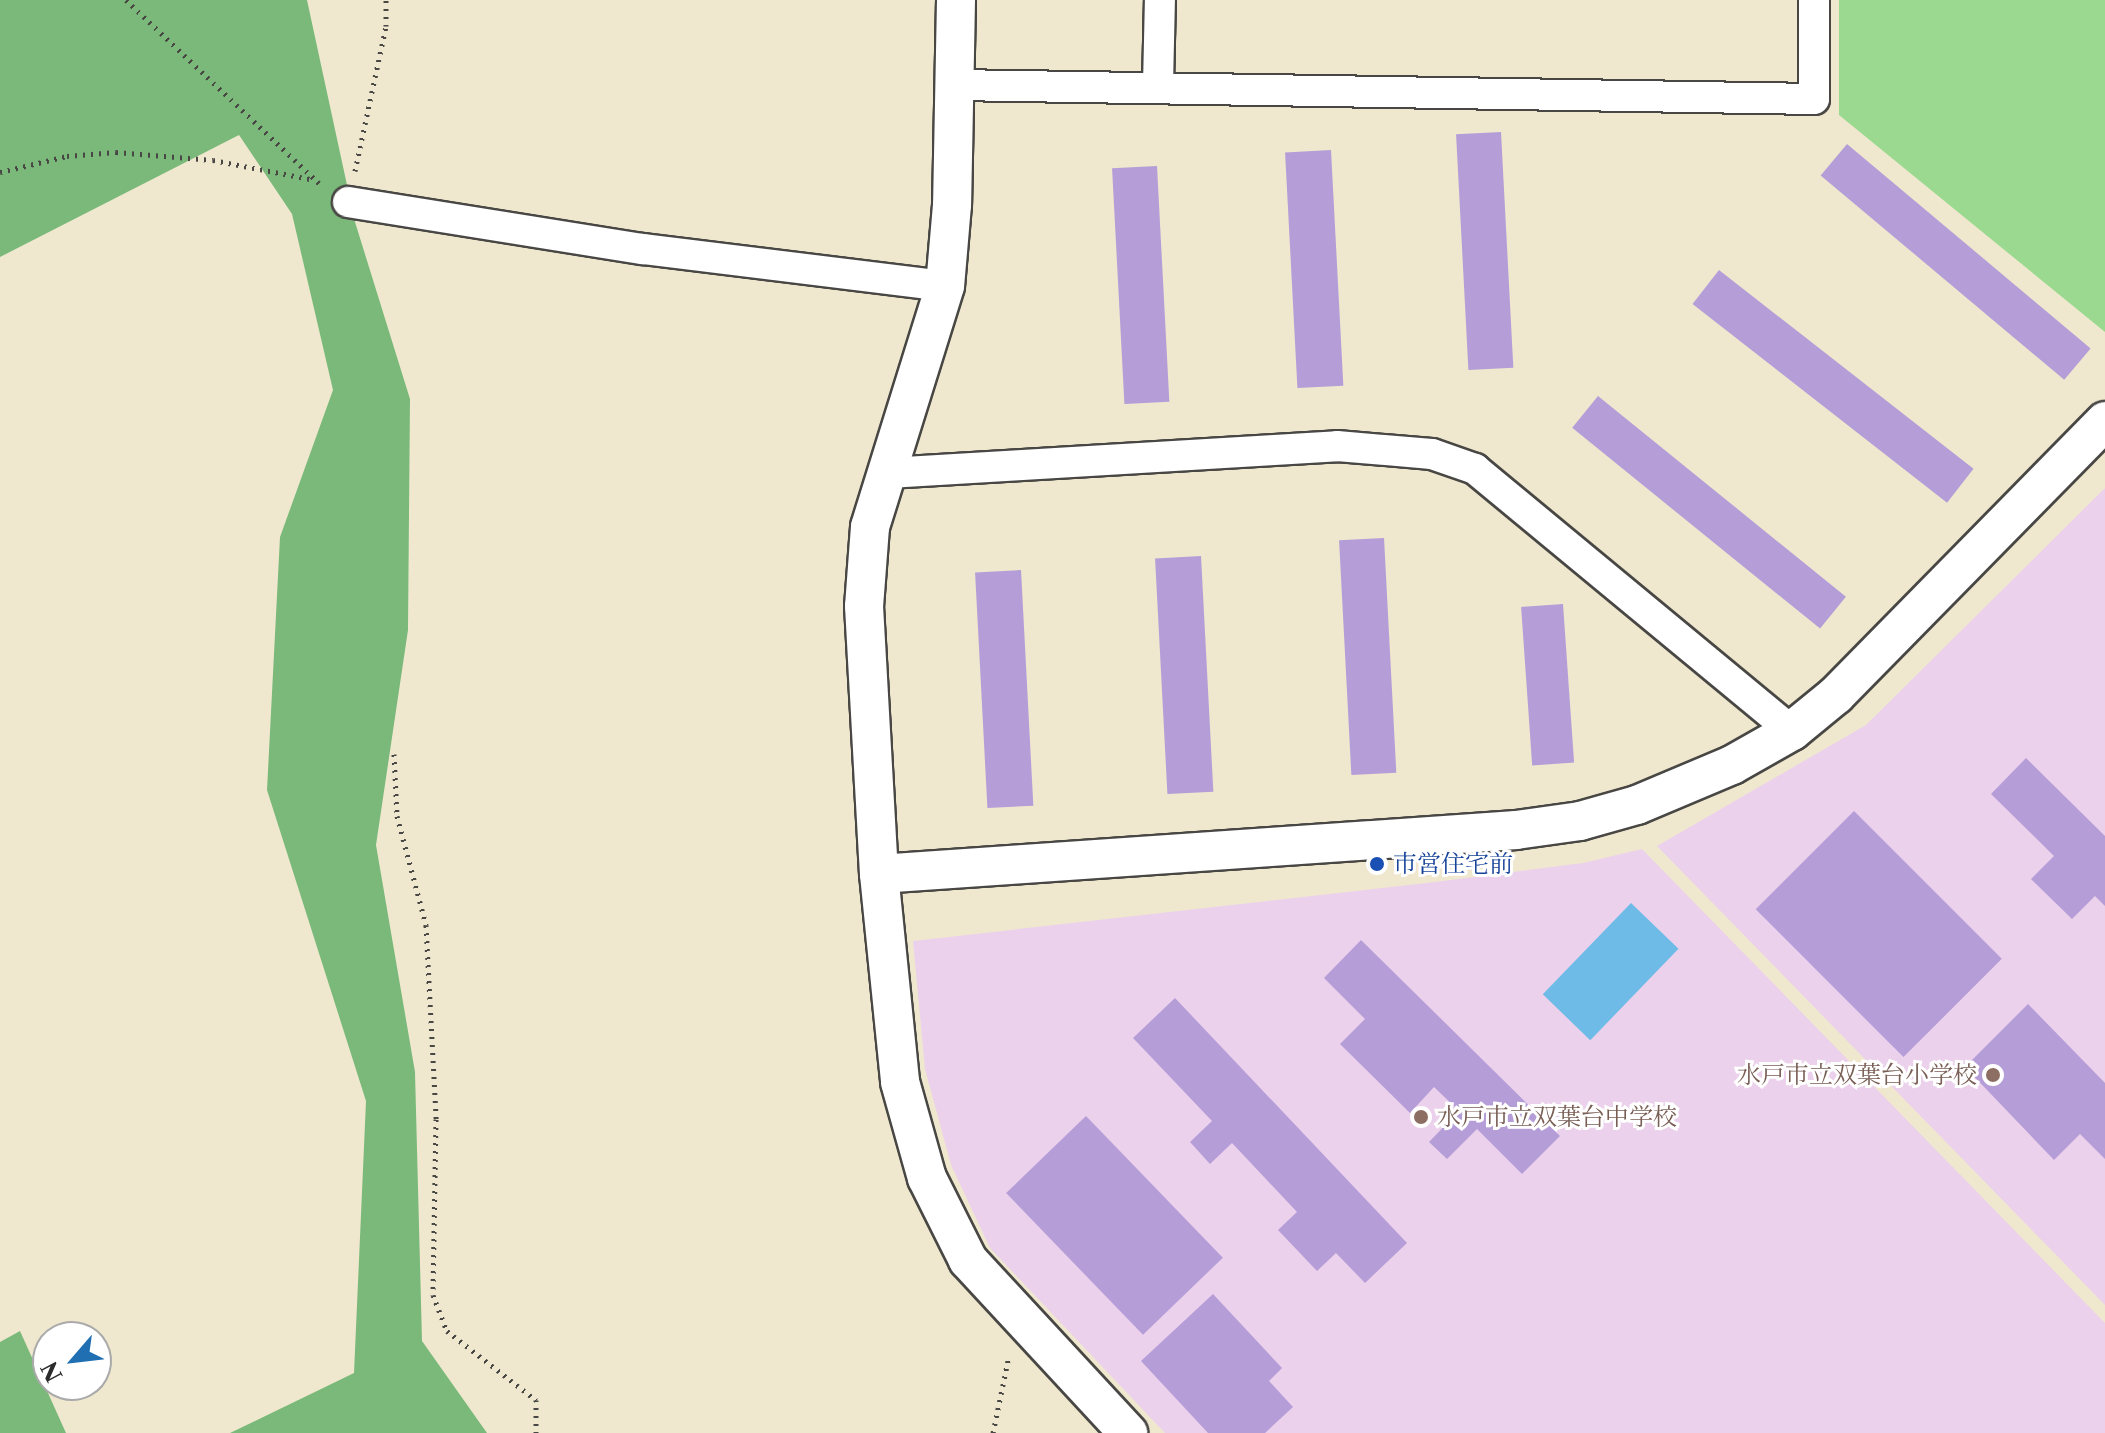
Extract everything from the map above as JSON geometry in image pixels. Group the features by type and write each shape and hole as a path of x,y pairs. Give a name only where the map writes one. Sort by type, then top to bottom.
{"street":[{"path":"956,0 945,286 870,527 864,606 879,874 900,1082 927,1178 968,1260 1128,1433"},
{"path":"1158,85 1160,0"},
{"path":"954,85 1158,85 1814,99 1814,0"},
{"path":"348,202 643,249 945,286"},
{"path":"879,874 1580,821 1694,783 1792,731 1846,684 2105,421"},
{"path":"888,473 1337,446 1432,454 1475,469 1792,731"}],"path":[{"path":"0,172 67,156 116,152 213,160 311,180 126,0"},
{"path":"348,202 386,26 386,0"},
{"path":"394,754 397,816 426,925 436,1119 433,1295 447,1331 536,1400 536,1433"},
{"path":"993,1433 1018,1317"}],"shaded area":[{"name":"水戸市立双葉台小学校","path":"2105,488 2105,1305 1657,846 1866,725"},
{"name":"水戸市立双葉台中学校","path":"1642,849 2105,1323 2105,1433 1165,1433 990,1248 951,1165 925,1069 913,941 1435,882 1583,863"}],"green space":[{"path":"0,0 307,0 355,222 410,399 408,630 376,845 415,1072 422,1341 487,1433 230,1433 354,1373 366,1101 267,790 280,537 333,390 292,214 239,135 0,257"},
{"path":"1839,0 2105,0 2105,332 1839,115"},
{"path":"20,1331 32,1358 32,1401 52,1401 66,1433 0,1433 0,1342"}],"water":[{"path":"1631,903 1678,949 1590,1040 1543,994"}],"building":[{"path":"1501,132 1513,368 1468,370 1456,134"},
{"path":"1847,144 2091,348 2064,380 1821,175"},
{"path":"1331,150 1343,386 1297,388 1285,152"},
{"path":"1157,166 1169,402 1124,404 1112,168"},
{"path":"1719,270 1974,469 1947,503 1693,304"},
{"path":"1598,396 1846,597 1820,629 1572,428"},
{"path":"1384,538 1396,773 1351,775 1339,540"},
{"path":"1201,556 1213,792 1167,794 1155,558"},
{"path":"1021,570 1033,806 987,808 975,572"},
{"path":"1563,604 1574,763 1532,766 1521,607"},
{"path":"2026,758 2105,836 2105,906 2095,896 2072,919 2031,879 2054,856 1991,794"},
{"path":"1854,811 2002,959 1903,1057 1756,909"},
{"path":"1361,940 1560,1136 1522,1174 1477,1129 1447,1159 1429,1142 1459,1111 1434,1087 1410,1113 1340,1044 1365,1019 1324,978"},
{"path":"1175,998 1407,1243 1365,1283 1336,1253 1317,1271 1278,1230 1297,1212 1232,1143 1210,1164 1190,1142 1212,1121 1133,1038"},
{"path":"2028,1004 2105,1083 2105,1159 2080,1134 2054,1160 1965,1067"},
{"path":"1086,1116 1223,1258 1143,1335 1006,1193"},
{"path":"1213,1294 1282,1368 1269,1381 1293,1407 1265,1433 1208,1433 1141,1361"}],"place":[{"name":"市営住宅前","path":"1377,864"},
{"name":"水戸市立双葉台小学校","path":"1993,1075"},
{"name":"水戸市立双葉台中学校","path":"1421,1117"}]}
